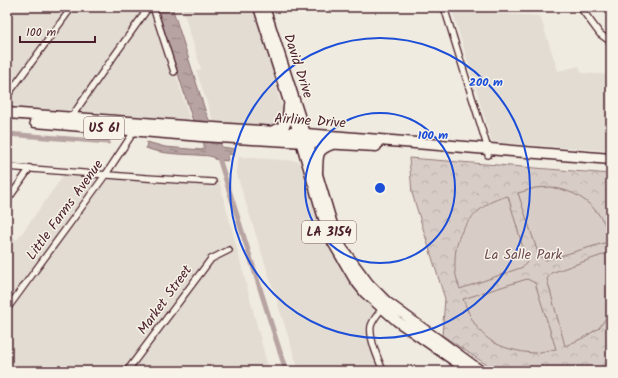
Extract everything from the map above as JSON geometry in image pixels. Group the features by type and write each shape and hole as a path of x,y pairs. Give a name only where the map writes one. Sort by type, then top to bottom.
{"highway":[{"path":"272,132 280,130 285,125 288,119 289,106"},
{"name":"Airline Drive","path":"7,113 69,121 136,127 488,152 611,164"},
{"name":"Airline Drive","path":"7,119 69,121"},
{"name":"Airline Drive","path":"213,133 272,132 333,144 611,159"},
{"path":"317,172 320,151 324,147 333,144"}],"main road":[{"name":"David Drive","path":"258,7 289,106 303,138"},
{"name":"David Drive","path":"265,7 303,138"},
{"name":"LA 3154","path":"303,138 317,172 332,223 342,248 397,321 469,371"},
{"name":"LA 3154","path":"303,138 323,217 333,242 354,279 365,293 481,371"}],"street":[{"path":"7,96 72,7"},
{"path":"69,121 149,7"},
{"path":"153,7 174,72"},
{"path":"444,7 488,152"},
{"path":"580,7 594,26 611,42"},
{"name":"Little Farms Avenue","path":"7,309 106,174 136,127"},
{"path":"7,167 213,182"},
{"path":"7,201 30,168"},
{"name":"Market Street","path":"127,371 211,258 229,250"},
{"path":"383,371 371,336 371,325 385,306"}],"shaded area":[{"path":"7,7 155,7 190,120 7,106"},
{"path":"182,7 254,7 270,58 284,116 284,119 277,128 214,123 196,71 201,69"},
{"path":"452,10 540,16 558,71 579,66 582,73 611,75 611,151 492,142"},
{"path":"239,157 299,161 321,225 374,310 366,329 378,371 299,371 236,172"},
{"path":"68,169 219,180 269,371 7,371 7,233 17,240"}],"green space":[{"name":"La Salle Park","path":"409,158 611,174 611,371 496,371 442,335 445,299 412,193"},
{"path":"551,187 565,190 586,201 596,211 604,223 610,235 611,241 546,260 539,256 518,193 535,188"},
{"path":"508,196 527,262 523,267 460,289 456,275 455,254 462,231 484,206 502,197"},
{"path":"611,252 611,311 599,328 583,338 565,346 547,279 551,273"},
{"path":"527,279 535,283 556,349 529,353 500,346 485,337 480,331 471,317 463,299"}],"water":[{"path":"157,7 172,7 206,113 222,147 235,149 234,155 229,154 227,161 214,159 213,157 209,156 164,153 146,148 147,142 165,147 204,149 204,144 192,118"}],"waterway":[{"path":"7,134 108,142"},
{"path":"218,155 286,371"}]}
